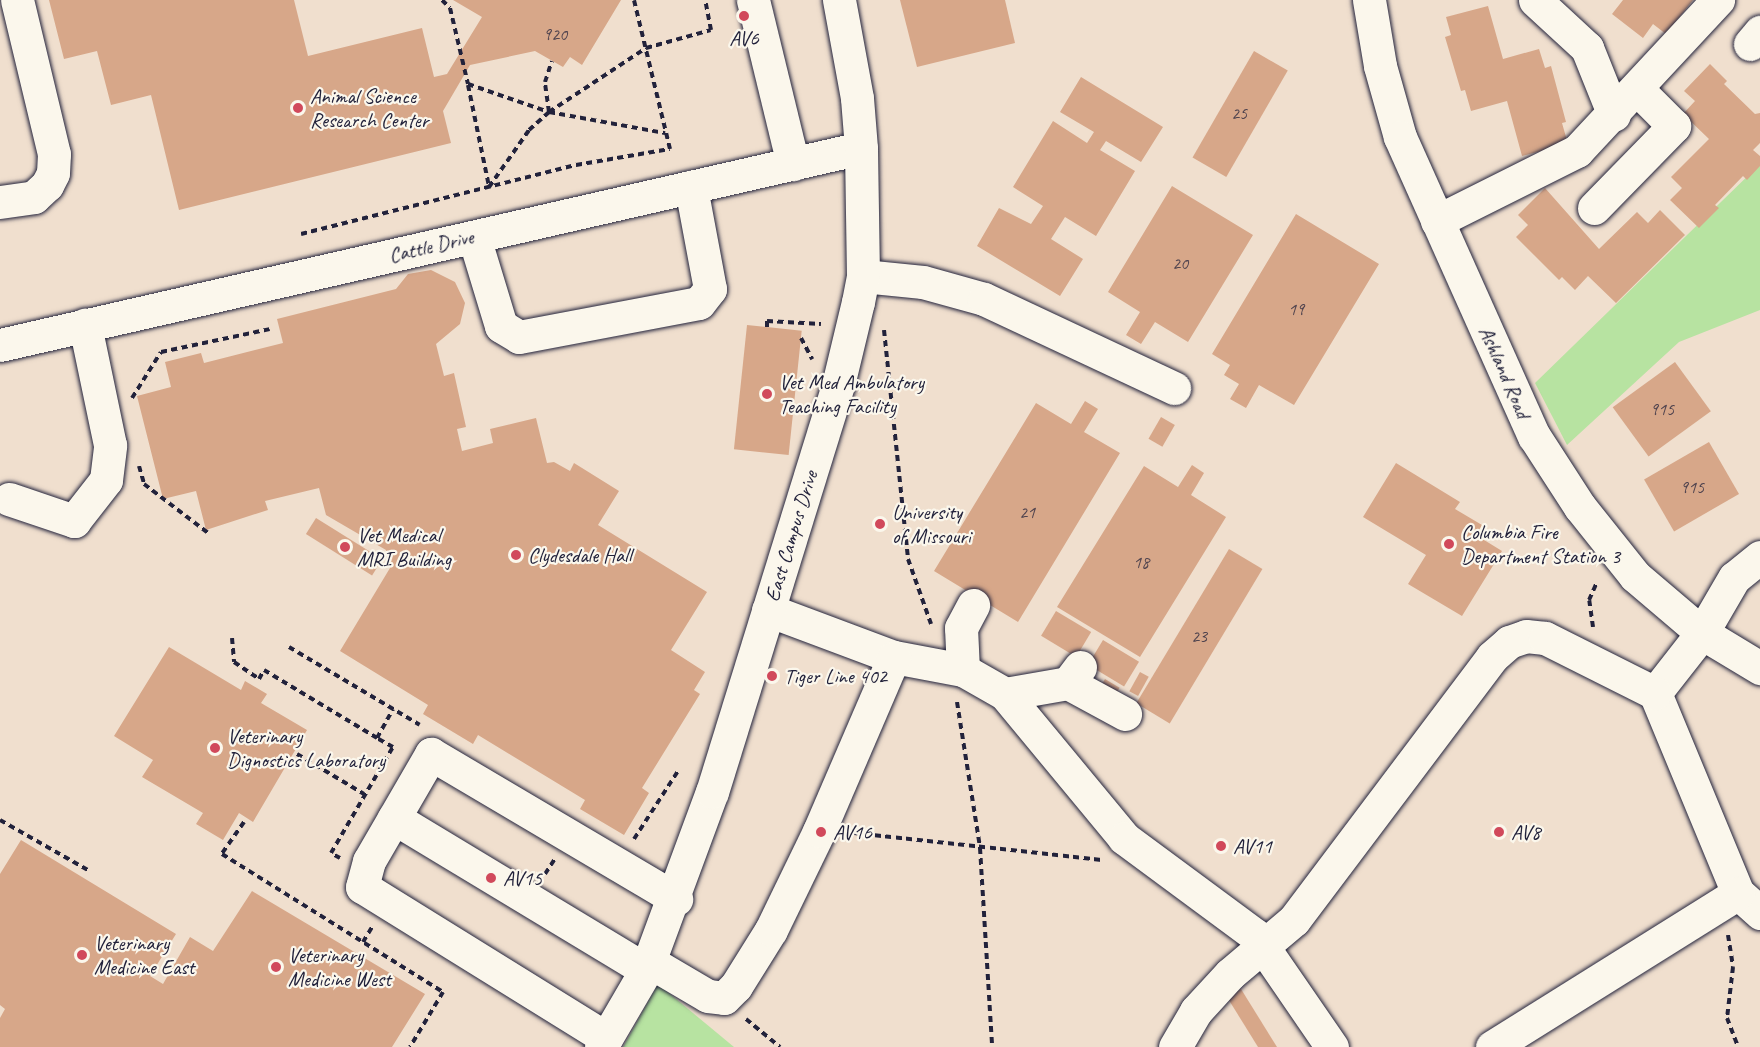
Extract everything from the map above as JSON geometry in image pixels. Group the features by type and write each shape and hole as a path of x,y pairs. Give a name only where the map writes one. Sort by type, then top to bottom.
{"street":[{"path":"0,202 34,197 47,185 53,173 54,154 16,0"},
{"path":"753,0 793,164"},
{"name":"East Campus Drive","path":"603,1043 648,966 676,899 838,385 863,276 861,148 857,98 839,0"},
{"name":"Ashland Road","path":"1369,0 1380,66 1400,137 1534,436 1580,507 1635,576 1702,633 1760,668"},
{"path":"1535,0 1587,48 1614,115"},
{"path":"1437,221 1577,151 1638,90 1718,0"},
{"path":"1594,208 1674,126 1638,90"},
{"name":"Cattle Drive","path":"0,345 861,148"},
{"path":"474,237 501,326 519,337 699,303 710,289 691,187"},
{"path":"863,276 923,282 984,299 1174,388"},
{"path":"3,504 74,521 106,480 111,445 85,325"},
{"path":"1655,693 1702,633 1734,578 1760,556"},
{"path":"963,670 961,628 972,606"},
{"path":"768,610 894,657 963,670 1005,694 1124,838 1263,945 1332,1047"},
{"path":"1174,1047 1196,1011 1230,974 1294,920 1492,657 1509,642 1526,636 1545,638 1655,693 1749,903 1491,1047"},
{"path":"394,818 648,966 708,996 724,998 736,986 771,930 819,831 894,657"},
{"path":"1005,694 1074,675 1125,714"},
{"path":"603,1043 362,887 369,861 431,754 676,899"}],"path":[{"path":"442,0 450,8 489,187"},
{"path":"302,234 576,165 670,149 634,0"},
{"path":"489,187 529,130 549,111 646,48 711,30 705,0"},
{"path":"549,111 545,82 552,61"},
{"path":"468,84 549,111 665,133"},
{"path":"767,327 767,321 828,325"},
{"path":"130,402 161,352 270,329"},
{"path":"801,338 817,367"},
{"path":"138,463 144,484 208,533"},
{"path":"232,638 234,662 259,679 264,670 376,738 393,709"},
{"path":"297,754 364,794"},
{"path":"0,820 88,870"},
{"path":"244,822 222,854 443,992 410,1047"},
{"path":"854,833 1107,860"},
{"path":"544,876 556,856"},
{"path":"738,1013 780,1047"}],"shaded area":[{"name":"University of Missouri","path":"0,0 1760,0 1760,1047 0,1047"}],"green space":[{"path":"1760,164 1760,310 1679,342 1567,445 1535,383"},
{"path":"658,984 734,1047 623,1047"}],"building":[{"name":"Animal Science Research Center","path":"49,0 294,0 308,56 422,28 434,77 447,74 482,17 453,0 621,0 582,65 570,57 563,67 535,51 470,65 443,111 451,143 179,210 151,95 111,105 97,51 64,59"},
{"path":"900,0 1005,0 1015,43 917,67"},
{"path":"1623,0 1693,0 1666,34 1653,24 1643,38 1612,14"},
{"path":"1488,6 1503,59 1539,49 1545,68 1551,66 1566,122 1562,123 1568,144 1522,156 1507,101 1471,111 1465,90 1461,91 1445,37 1451,35 1446,17"},
{"path":"1254,51 1288,70 1226,177 1192,158"},
{"path":"1710,64 1727,81 1724,84 1755,114 1760,113 1760,143 1753,150 1760,156 1760,166 1747,180 1743,176 1715,205 1719,208 1699,228 1670,200 1682,188 1671,177 1709,139 1683,114 1695,101 1684,91"},
{"path":"1081,77 1163,127 1141,162 1106,141 1100,150 1135,171 1096,236 1065,217 1051,239 1083,259 1060,296 977,246 999,208 1031,224 1043,206 1013,187 1053,121 1087,143 1094,132 1060,112"},
{"path":"1172,186 1253,235 1188,342 1155,322 1141,344 1126,335 1140,312 1108,292"},
{"path":"1545,188 1599,249 1637,212 1648,223 1660,210 1685,235 1616,303 1588,276 1575,290 1562,277 1559,280 1516,237 1528,225 1518,215"},
{"path":"1296,214 1379,264 1294,405 1259,385 1246,408 1230,399 1239,384 1224,375 1230,365 1212,354"},
{"name":"Clydesdale Hall","path":"431,270 455,282 465,303 460,324 436,344 444,376 454,373 466,427 457,429 462,451 493,443 490,429 536,418 547,463 554,462 570,471 574,463 619,491 598,525 707,592 671,650 705,672 694,690 700,694 642,788 649,793 624,835 580,809 585,800 478,735 473,744 423,714 428,705 340,651 393,563 387,559 386,550 326,515 319,488 265,501 268,510 206,530 196,491 163,499 137,396 171,387 165,362 201,353 204,363 283,343 277,319 396,289 408,274"},
{"name":"Vet Med Ambulatory Teaching Facility","path":"747,325 802,331 789,455 734,449"},
{"path":"1675,362 1711,411 1649,457 1613,407"},
{"path":"1085,401 1098,409 1084,432 1120,453 1018,622 934,571 1036,403 1071,424"},
{"path":"1161,417 1175,425 1162,447 1148,439"},
{"path":"1709,442 1739,494 1674,531 1644,480"},
{"name":"Columbia Fire Department Station 3","path":"1396,463 1460,502 1455,509 1482,525 1476,535 1502,551 1462,616 1408,584 1426,555 1363,517"},
{"path":"1192,465 1204,473 1191,495 1226,517 1140,657 1057,607 1144,466 1178,487"},
{"name":"Vet Medical MRI Building","path":"316,518 382,559 372,575 306,534"},
{"path":"1229,549 1262,569 1170,723 1136,703"},
{"path":"1056,611 1091,632 1076,657 1041,636"},
{"path":"1103,640 1139,662 1124,686 1088,665"},
{"name":"Veterinary Dignostics Laboratory","path":"169,647 241,690 245,681 267,694 261,703 307,730 253,822 239,813 223,840 196,824 203,813 142,777 153,760 114,736"},
{"path":"1140,672 1149,677 1138,696 1129,691"},
{"path":"1105,679 1120,688 1114,697 1099,688"},
{"path":"21,840 176,934 150,976 163,984 190,937 213,951 252,891 425,994 392,1047 0,1047 0,1018 5,1009 0,1005 0,874"},
{"path":"1241,989 1277,1047 1258,1047 1227,997"}],"place":[{"name":"AV6","path":"744,16"},
{"name":"Animal Science Research Center","path":"298,108"},
{"name":"Vet Med Ambulatory Teaching Facility","path":"767,394"},
{"name":"University of Missouri","path":"880,524"},
{"name":"Columbia Fire Department Station 3","path":"1449,544"},
{"name":"Vet Medical MRI Building","path":"345,547"},
{"name":"Clydesdale Hall","path":"516,555"},
{"name":"Tiger Line 402","path":"772,676"},
{"name":"Veterinary Dignostics Laboratory","path":"215,748"},
{"name":"AV16","path":"821,832"},
{"name":"AV8","path":"1499,832"},
{"name":"AV11","path":"1221,846"},
{"name":"AV15","path":"491,878"},
{"name":"Veterinary Medicine East","path":"82,955"},
{"name":"Veterinary Medicine West","path":"276,967"}]}
